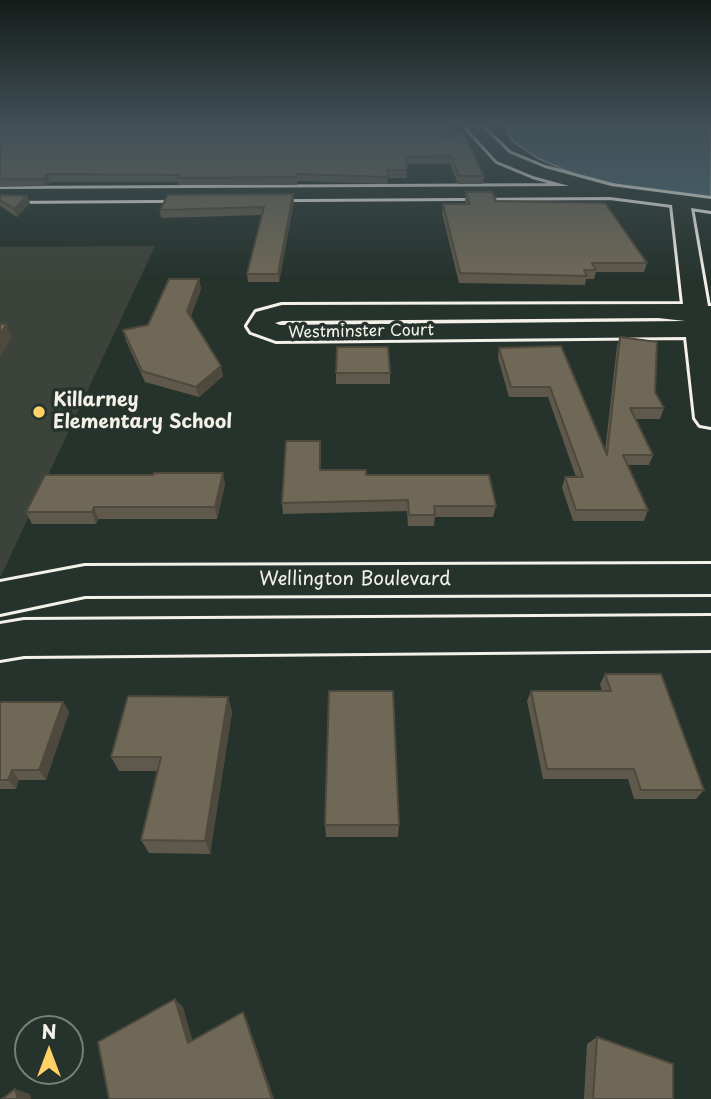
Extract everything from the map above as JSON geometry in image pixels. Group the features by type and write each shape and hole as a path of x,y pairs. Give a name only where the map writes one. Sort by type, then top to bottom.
{"street":[{"path":"559,177 610,191 681,203 711,205"},
{"path":"0,195 610,191"},
{"path":"681,203 704,321 711,418"},
{"name":"Westminster Court","path":"644,310 704,321 276,333 260,326 265,317 282,313 644,310"},
{"name":"Wellington Boulevard","path":"0,598 85,581 711,579"},
{"path":"0,642 24,638 711,634"}],"shaded area":[{"name":"Killarney Elementary School","path":"155,246 1,576 0,576 0,247"}],"water":[{"path":"587,177 711,177 711,200 637,190"}],"building":[{"path":"0,177 44,177 43,179"},
{"path":"466,192 492,192 496,201 605,203 647,263 592,263 596,270 584,270 587,276 460,273 443,204 470,204"},
{"path":"293,194 278,274 247,274 264,207 160,210 168,195"},
{"path":"0,195 27,196 14,209 0,200"},
{"path":"169,279 199,279 187,311 221,366 196,387 142,371 123,330 148,325"},
{"path":"0,324 7,324 0,334"},
{"path":"620,337 657,342 655,392 664,408 630,408 653,455 623,455 648,510 576,510 565,477 583,477 550,387 511,387 499,348 561,346 607,455"},
{"path":"337,347 388,347 390,373 336,373"},
{"path":"286,441 320,441 320,470 366,470 366,475 489,475 496,506 434,506 435,515 409,515 408,500 282,503"},
{"path":"223,473 215,507 94,507 92,512 26,512 45,475"},
{"path":"605,674 661,674 704,790 641,790 634,769 547,769 531,691 611,691"},
{"path":"329,691 393,691 399,825 325,825"},
{"path":"128,696 228,697 205,841 141,840 161,757 111,757"},
{"path":"0,702 63,702 39,770 12,770 8,780 0,780"},
{"path":"175,999 188,1043 243,1012 272,1099 109,1099 98,1042"},
{"path":"597,1037 673,1064 673,1099 593,1099"},
{"path":"15,1089 18,1099 2,1099"}],"place":[{"name":"Killarney Elementary School","path":"39,412"}]}
